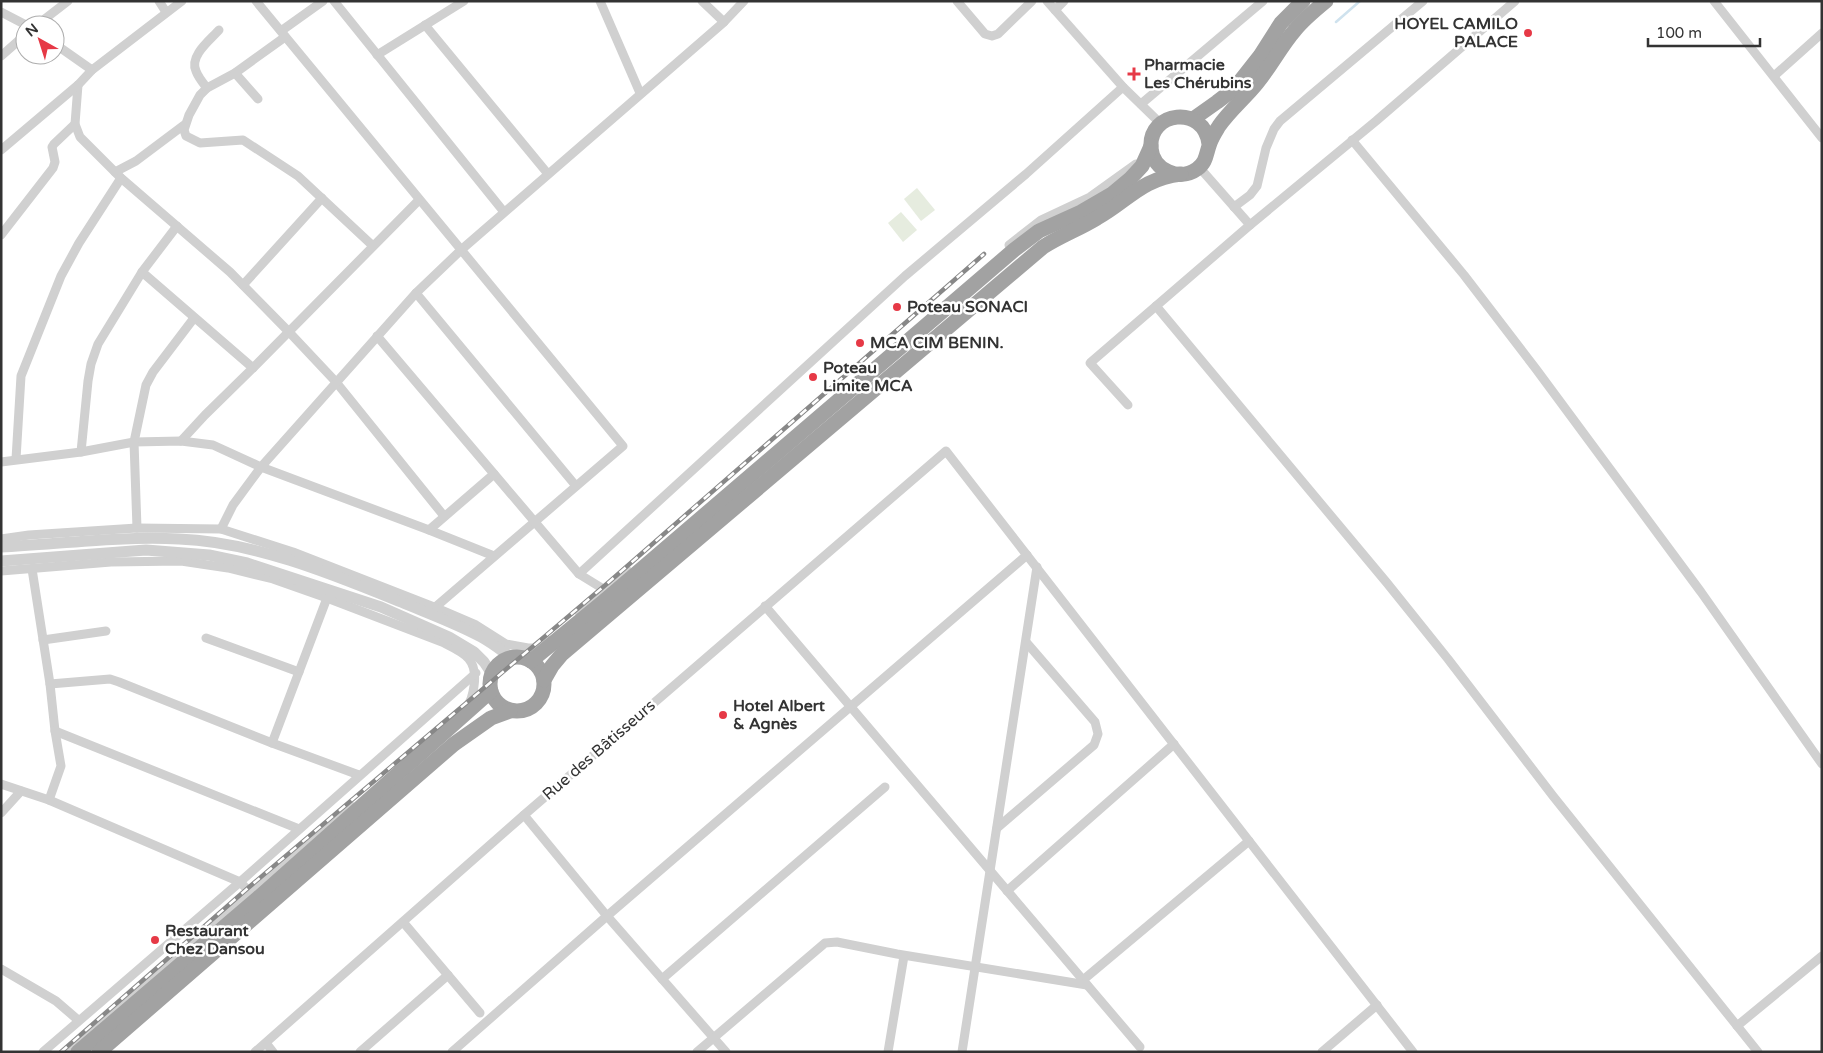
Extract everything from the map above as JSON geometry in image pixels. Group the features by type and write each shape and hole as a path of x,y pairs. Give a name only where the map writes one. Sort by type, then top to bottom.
{"highway":[{"path":"1192,119 1234,89 1252,68 1281,23 1303,1"},
{"path":"544,680 562,654 1042,247 1098,218 1152,181 1164,176 1191,172 1199,167 1207,156 1209,144 1220,125 1271,65 1294,31 1326,1"},
{"path":"531,661 611,596 1014,250 1039,231 1081,212 1112,194 1130,179 1142,166 1155,131 1161,124 1176,117 1192,119 1199,123 1206,131 1209,144"},
{"path":"1149,151 1160,166 1170,172 1181,174"},
{"path":"99,1052 454,744 491,718 510,711 522,711 533,706 543,692 544,680 540,669 531,661 521,657 512,658 498,665 492,674 491,691 496,701 510,711"},
{"path":"78,1052 254,895 491,691"}],"street":[{"path":"50,15 68,1"},
{"path":"159,1 166,12"},
{"path":"1,150 78,85 92,70 182,1"},
{"path":"256,1 623,446 432,610"},
{"path":"16,459 21,376 61,276 118,175 184,125 200,96 207,88 235,73 323,1"},
{"path":"334,1 504,212"},
{"path":"378,55 464,1"},
{"path":"600,1 640,93"},
{"path":"702,1 724,22"},
{"path":"221,529 233,505 261,467 416,293 504,212 724,22 744,1"},
{"path":"957,1 985,34 992,36 998,34 1032,1"},
{"path":"1047,1 1122,87 1161,124"},
{"path":"1055,10 1064,1"},
{"path":"1141,104 1262,1"},
{"path":"1234,207 1250,195 1256,186 1266,148 1274,129 1280,121 1423,1"},
{"path":"1128,405 1090,363 1515,1"},
{"path":"1714,1 1822,138"},
{"path":"1,12 15,19"},
{"path":"425,25 548,174"},
{"path":"207,88 196,71 195,57 219,30"},
{"path":"1774,76 1822,33"},
{"path":"1,56 15,44"},
{"path":"65,51 92,70"},
{"path":"235,73 258,99"},
{"path":"78,85 75,124 80,137 118,175 243,285 289,332 336,382 444,516"},
{"path":"579,574 905,276 1026,174 1122,87"},
{"path":"1,235 53,168 52,147 54,144 75,124"},
{"path":"184,125 186,136 200,142 244,140 298,176 373,246"},
{"path":"1352,140 1464,275 1536,369 1701,592 1822,764"},
{"path":"1,548 126,539 180,539 226,544 293,562 476,625 506,644 528,648 536,647 1020,235 1052,214 1090,197 1149,151"},
{"path":"1199,167 1250,225"},
{"path":"243,285 322,198"},
{"path":"181,441 419,200"},
{"path":"81,452 91,364 98,344 142,272 177,226"},
{"path":"142,272 253,368"},
{"path":"416,293 576,486"},
{"path":"1156,306 1424,628 1553,796 1758,1052"},
{"path":"137,528 134,442 146,385 153,372 194,318"},
{"path":"377,336 579,574 605,590"},
{"path":"1,462 81,452 134,442 181,441 213,445 261,467 494,556"},
{"name":"Rue des Bâtisseurs","path":"255,1052 524,815 946,451 1027,555"},
{"path":"429,530 494,474"},
{"path":"1,539 29,535 137,528 221,529 293,552 432,610 482,637 512,658"},
{"path":"1,561 146,550 209,555 247,563 381,607 449,637 474,652 492,674"},
{"path":"452,1052 607,916 1027,555 1413,1052"},
{"path":"1,571 111,562 181,561 228,568 328,598 442,642 463,653 471,662 476,673 471,699 462,713 254,895 65,1052"},
{"path":"962,1052 1037,568"},
{"path":"32,569 61,766 49,800"},
{"path":"272,743 328,598"},
{"path":"765,606 1140,1047"},
{"path":"43,640 106,631"},
{"path":"206,638 299,672"},
{"path":"997,828 1094,745 1098,734 1095,722 1026,642"},
{"path":"42,1052 240,882 476,673"},
{"path":"50,684 110,679 359,775"},
{"path":"55,731 299,829"},
{"path":"1007,891 1174,744"},
{"path":"1,784 49,800 240,882 254,895"},
{"path":"662,979 885,787"},
{"path":"1,813 21,791"},
{"path":"524,815 607,916 726,1052"},
{"path":"697,1052 825,944 837,942 976,968 1085,983 1249,840"},
{"path":"403,922 480,1013"},
{"path":"888,1052 904,956"},
{"path":"1738,1026 1822,956"},
{"path":"1,969 56,1001 78,1020"},
{"path":"360,1052 448,975"},
{"path":"1322,1052 1377,1005"},
{"path":"266,1043 273,1052"}],"shaded area":[{"path":"917,188 935,210 921,221 904,199"},
{"path":"901,212 917,230 903,242 888,223"}],"waterway":[{"path":"1336,22 1360,1"}],"railway":[{"path":"61,1052 248,888 609,582 984,254"}],"place":[{"name":"HOYEL CAMILO PALACE","path":"1528,33"},
{"name":"Pharmacie Les Chérubins","path":"1134,74"},
{"name":"Poteau SONACI","path":"897,307"},
{"name":"MCA CIM BENIN.","path":"860,343"},
{"name":"Poteau Limite MCA","path":"813,377"},
{"name":"Hotel Albert & Agnès","path":"723,715"},
{"name":"Restaurant Chez Dansou","path":"155,940"}]}
